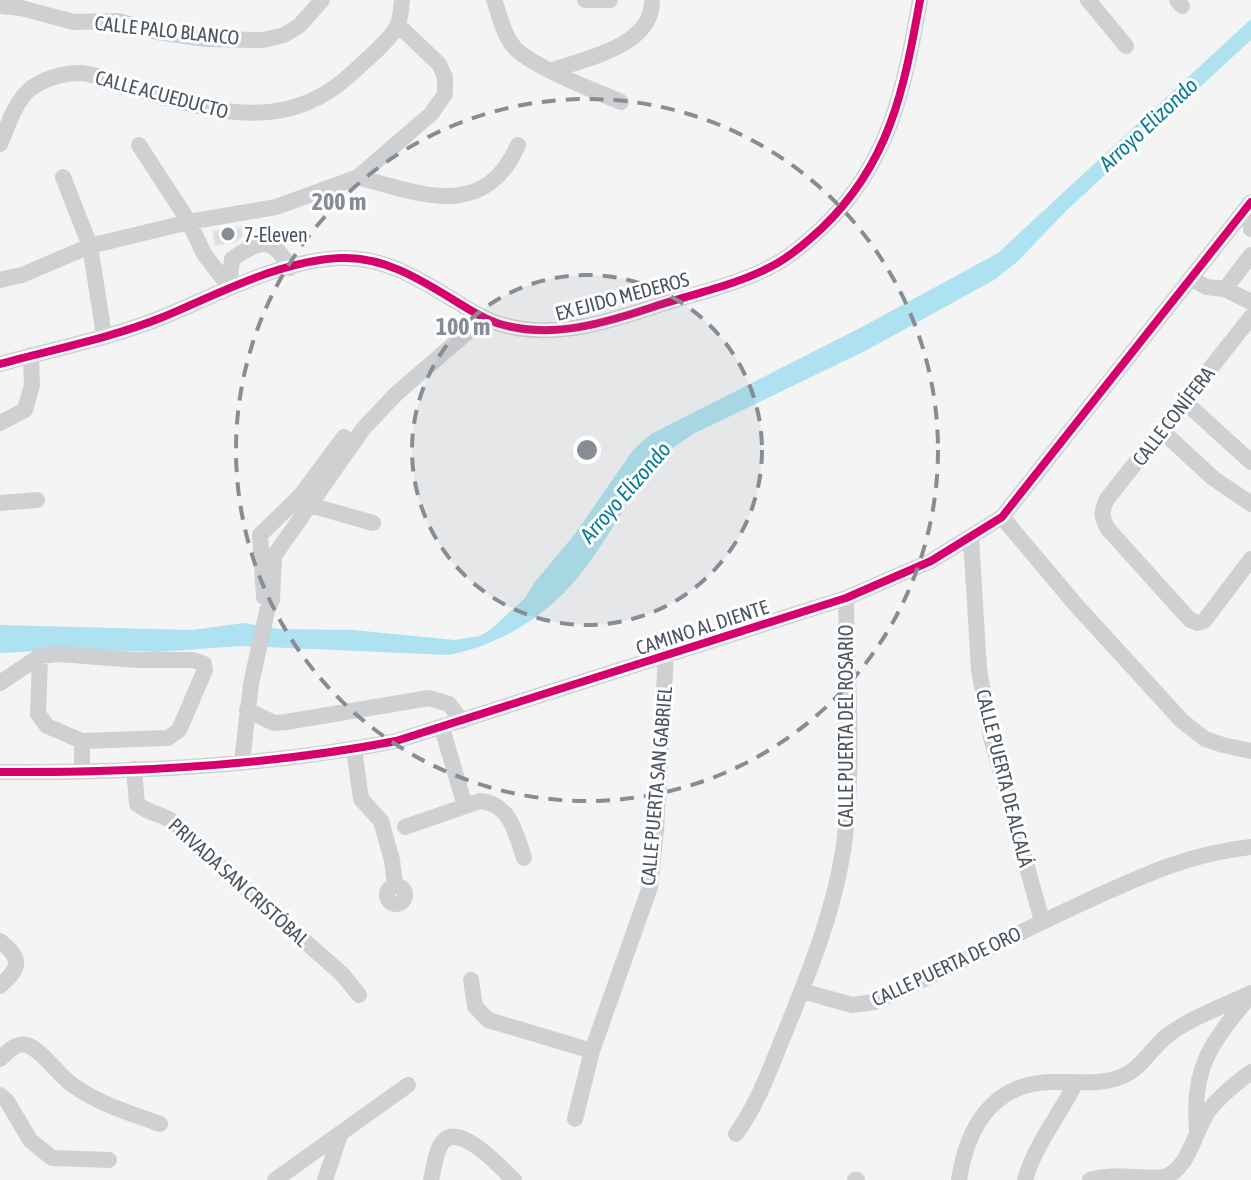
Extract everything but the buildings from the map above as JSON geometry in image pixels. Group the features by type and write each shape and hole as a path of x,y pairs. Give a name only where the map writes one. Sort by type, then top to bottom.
{"street":[{"name":"CALLE PALO BLANCO","path":"0,6 21,8 74,22 118,21 157,32 205,39 263,40 284,35 299,26 322,0"},
{"path":"494,0 506,35 515,49 621,102"},
{"path":"585,0 610,0"},
{"path":"553,70 619,47 644,26 651,14 652,0"},
{"name":"EX EJIDO MEDEROS","path":"0,364 161,318 229,286 325,259 366,258 413,276 498,324 531,331 557,332 663,304 748,276 789,256 841,210 868,174 886,140 898,105 920,0"},
{"path":"1088,0 1126,46"},
{"path":"0,280 22,275 90,246 189,222 276,207 358,177 431,114 445,94 445,77 439,64 398,25 403,2"},
{"name":"CALLE ACUEDUCTO","path":"0,144 17,104 29,90 58,76 82,73 190,105 236,114 274,113 301,106 337,88 398,25"},
{"path":"139,145 189,222 204,254 229,286"},
{"path":"358,177 435,198 454,197 488,183 512,159 518,145"},
{"path":"63,177 90,246 104,335"},
{"path":"1250,203 1251,229"},
{"name":"CAMINO AL DIENTE","path":"0,772 134,769 242,762 396,741 846,598 931,561 1002,517 1250,203"},
{"path":"229,286 232,259 263,244 271,243 278,247 290,268"},
{"path":"1225,289 1251,255"},
{"path":"1191,278 1206,287 1225,289 1251,302"},
{"path":"267,555 289,533 306,500 393,390 480,315"},
{"name":"CALLE CONÍFERA","path":"1251,317 1102,509 1102,519 1108,529 1190,620 1198,623 1204,621 1251,559"},
{"path":"0,423 25,410 32,385 31,355"},
{"path":"1185,402 1251,462"},
{"path":"1162,431 1213,478 1251,504"},
{"path":"0,503 37,500"},
{"path":"242,762 255,666 272,600 267,555 260,535 276,518 306,500 373,523"},
{"path":"1002,517 1076,605 1182,721 1205,739 1251,751"},
{"path":"276,518 289,533"},
{"name":"CALLE PUERTA DE ALCALÁ","path":"971,538 979,669 991,737 1042,921"},
{"name":"CALLE PUERTA DEL ROSARIO","path":"736,1134 754,1109 802,991 834,894 848,801 846,598"},
{"path":"0,683 40,656 85,654 137,660 193,660 204,664 205,670 179,730 168,738 82,741 47,726 38,714 40,656"},
{"name":"CALLE PUERTA SAN GABRIEL","path":"575,1119 592,1051 650,887 666,655"},
{"path":"247,710 274,723 429,698 449,704 462,721"},
{"path":"442,728 465,806"},
{"path":"82,741 82,770"},
{"path":"354,749 361,799 381,821 392,860 395,885"},
{"name":"PRIVADA SAN CRISTÓBAL","path":"134,769 137,804 154,814 168,816 178,824 187,837 343,975 359,995"},
{"path":"405,827 480,801 490,801 500,806 508,816 524,858"},
{"name":"CALLE PUERTA DE ORO","path":"802,991 852,1005 874,1002 1158,869 1192,857 1251,847"},
{"path":"0,941 13,952 17,965 14,973 0,986"},
{"path":"471,980 475,1006 488,1020 592,1051"},
{"path":"959,1180 969,1138 990,1105 1028,1085 1123,1077 1168,1035 1251,994"},
{"path":"1197,1129 1196,1084 1201,1070 1219,1036 1251,994"},
{"path":"0,1059 13,1048 27,1045 89,1096 160,1124"},
{"path":"1090,1180 1106,1177 1149,1180 1171,1174 1189,1152 1197,1129 1221,1096 1251,1072"},
{"path":"1025,1180 1039,1145 1076,1082"},
{"path":"275,1180 408,1085"},
{"path":"0,1095 7,1101 30,1140 52,1158 109,1160"},
{"path":"325,1180 340,1135"},
{"path":"431,1180 439,1148 448,1137 465,1139 514,1180"}],"water":[{"name":"Arroyo Elizondo","path":"1251,19 1251,40 1066,211 1017,262 994,280 865,351 693,434 675,446 637,488 589,563 566,591 536,616 503,637 449,655 240,646 159,652 76,649 0,653 0,625 192,630 244,623 279,629 353,630 455,640 479,636 525,598 575,534 633,450 651,434 860,328 998,253"}],"cycle path":[{"path":"0,364 123,331 249,280 317,260 356,258 387,265 489,320 540,330 600,323 747,278 780,261 805,243 845,203 864,177 879,151 900,94 920,0"},
{"path":"0,772 199,766 298,757 396,741 846,598 931,561 1002,517 1251,202"}],"place":[{"name":"7-Eleven","path":"228,234"}]}
